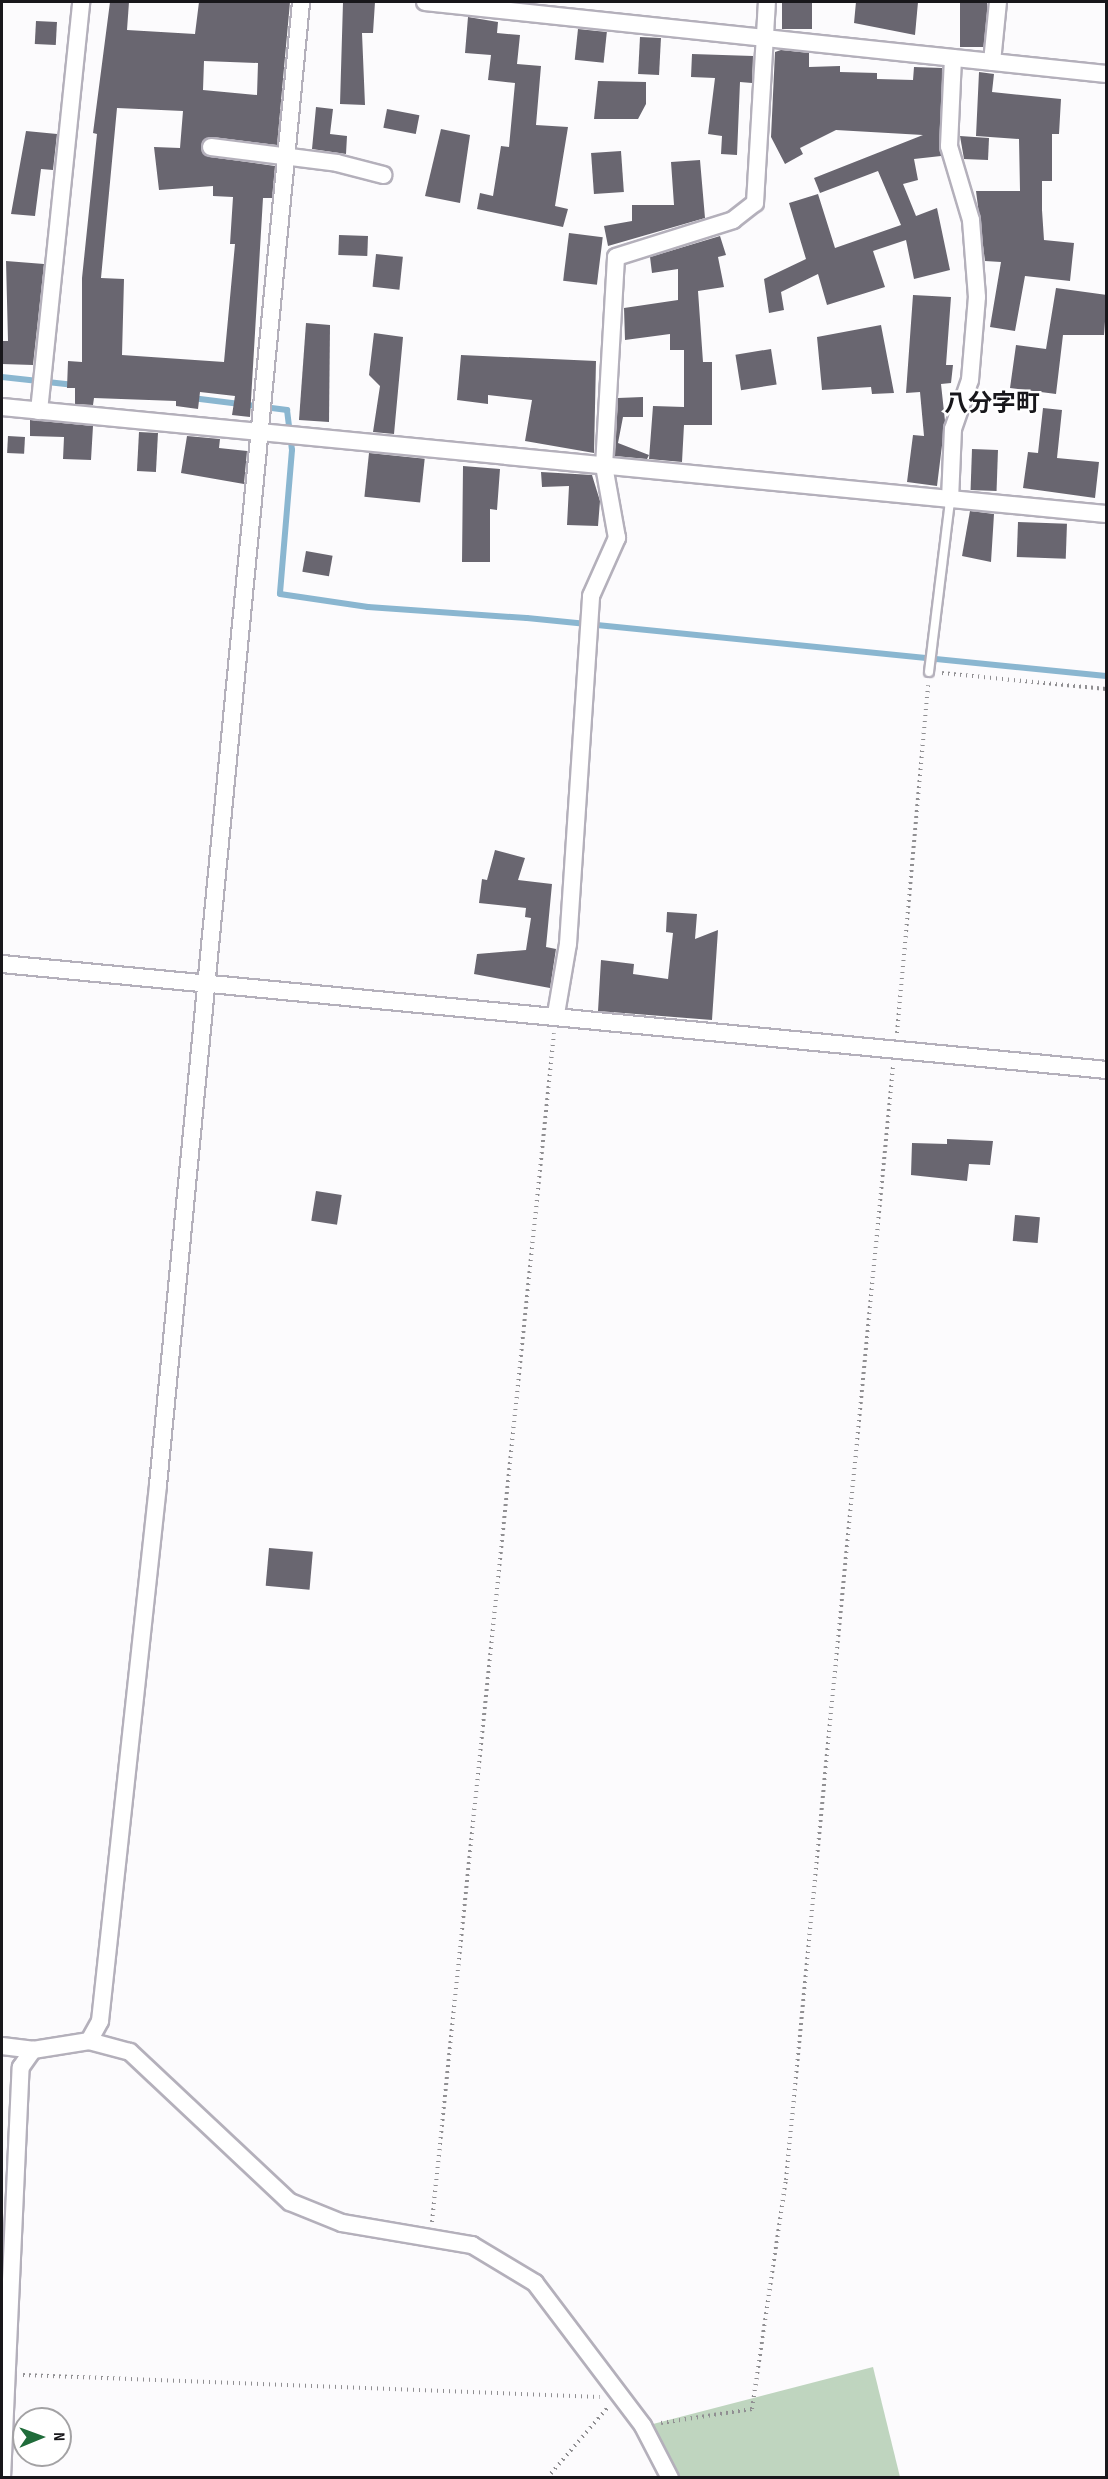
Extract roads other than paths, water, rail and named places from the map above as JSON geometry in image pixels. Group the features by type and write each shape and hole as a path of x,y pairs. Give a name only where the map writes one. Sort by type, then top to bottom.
{"street":[{"path":"40,403 81,2"},
{"path":"89,2041 102,2010 208,982 301,2"},
{"path":"425,2 1107,74"},
{"path":"556,1014 568,944 591,596 617,538 604,466 616,257 733,220 755,203 768,2"},
{"path":"992,62 998,2"},
{"path":"950,500 953,429 970,380 977,297 971,220 949,146 953,58"},
{"path":"211,147 287,156 383,175"},
{"path":"2,407 40,403 262,432 1107,514"},
{"path":"2,964 896,1046 1107,1070"},
{"path":"2,2046 33,2050 89,2041 130,2052 290,2202 342,2223 431,2240 472,2245 535,2283 616,2397 643,2426 670,2478"},
{"path":"2,2478 4,2374 21,2067 33,2050"}],"lane":[{"path":"929,672 950,500"}],"waterway":[{"path":"2,377 75,385"},
{"path":"192,398 287,410 292,450 280,594 368,607 527,618 1106,676"}],"district":[{"name":"八分字町","path":"992,404"}]}
